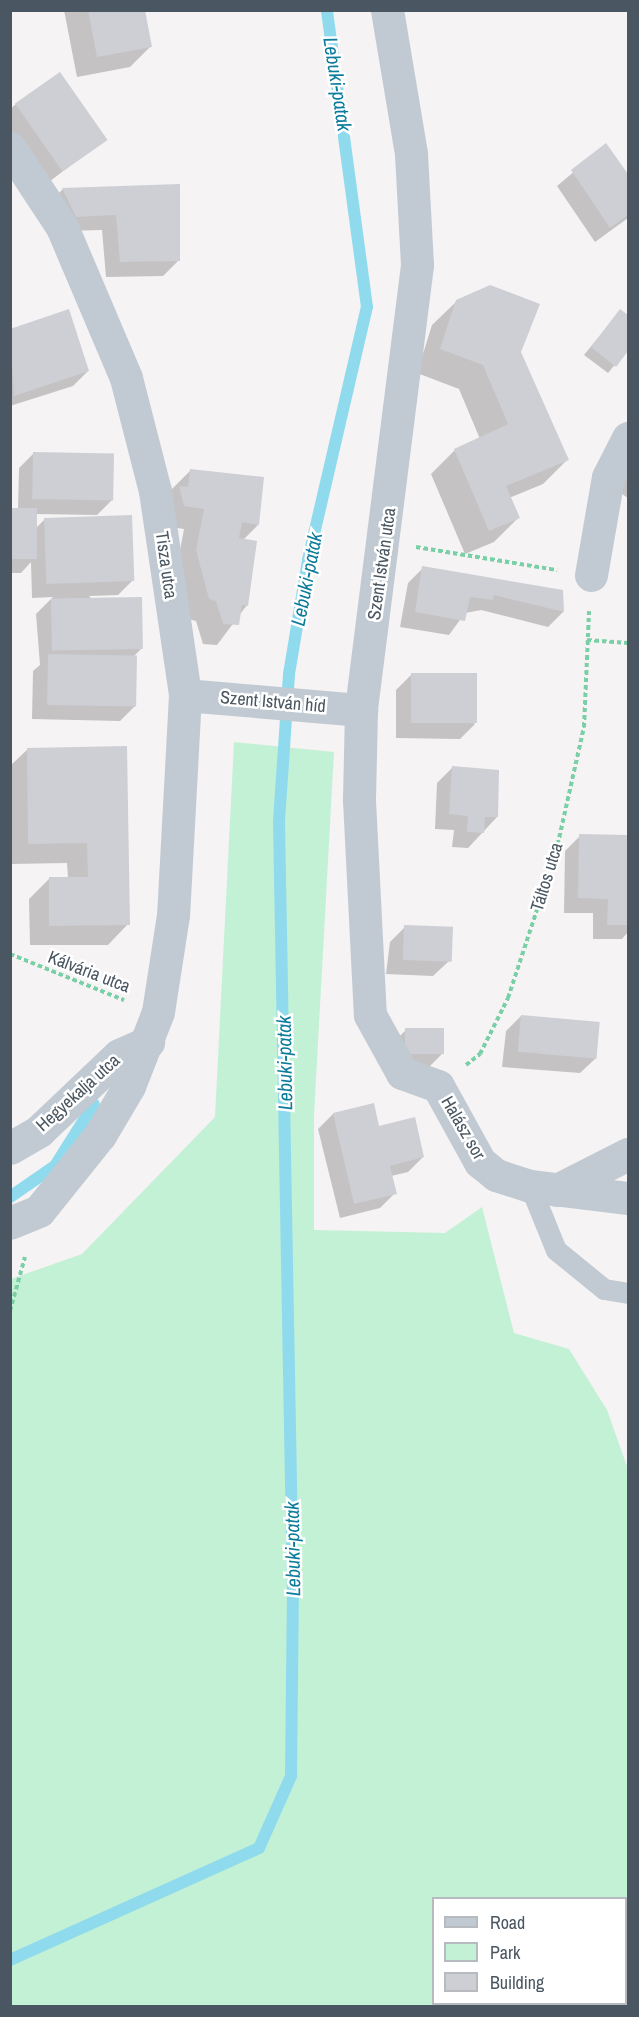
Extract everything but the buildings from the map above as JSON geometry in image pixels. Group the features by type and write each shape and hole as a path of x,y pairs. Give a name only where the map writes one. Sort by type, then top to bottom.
{"street":[{"name":"Szent István utca","path":"387,10 413,166 417,265 386,542 361,710 359,800 370,1015 402,1073 438,1086"},
{"name":"Tisza utca","path":"10,148 62,228 126,378 155,491 185,695 173,915 153,1027 100,1136 25,1217"},
{"path":"591,575 608,477 628,438"},
{"name":"Szent István híd","path":"185,695 361,710"},
{"name":"Hegyekalja utca","path":"10,1148 39,1131 119,1055 153,1027"},
{"name":"Halász sor","path":"438,1086 480,1162 496,1175 543,1188 628,1198"},
{"path":"543,1188 628,1154"}],"lane":[{"path":"543,1188 556,1250 604,1289 628,1293"}],"path":[{"path":"386,542 591,575"},
{"name":"Táltos utca","path":"438,1086 480,1054 519,964 556,852 584,727 587,640 628,643"},
{"name":"Kálvária utca","path":"10,954 153,1027"},
{"path":"10,1311 25,1217"}],"green space":[{"path":"234,742 334,752 314,1115 314,1230 445,1233 482,1207 514,1333 569,1349 607,1410 628,1469 628,2006 11,2006 11,1279 82,1254 215,1117"}],"waterway":[{"name":"Lebuki-patak","path":"10,1960 259,1848 291,1776 293,1593 279,821 289,674 308,560 367,307 327,10"},
{"path":"10,1197 55,1166 94,1104"}]}
